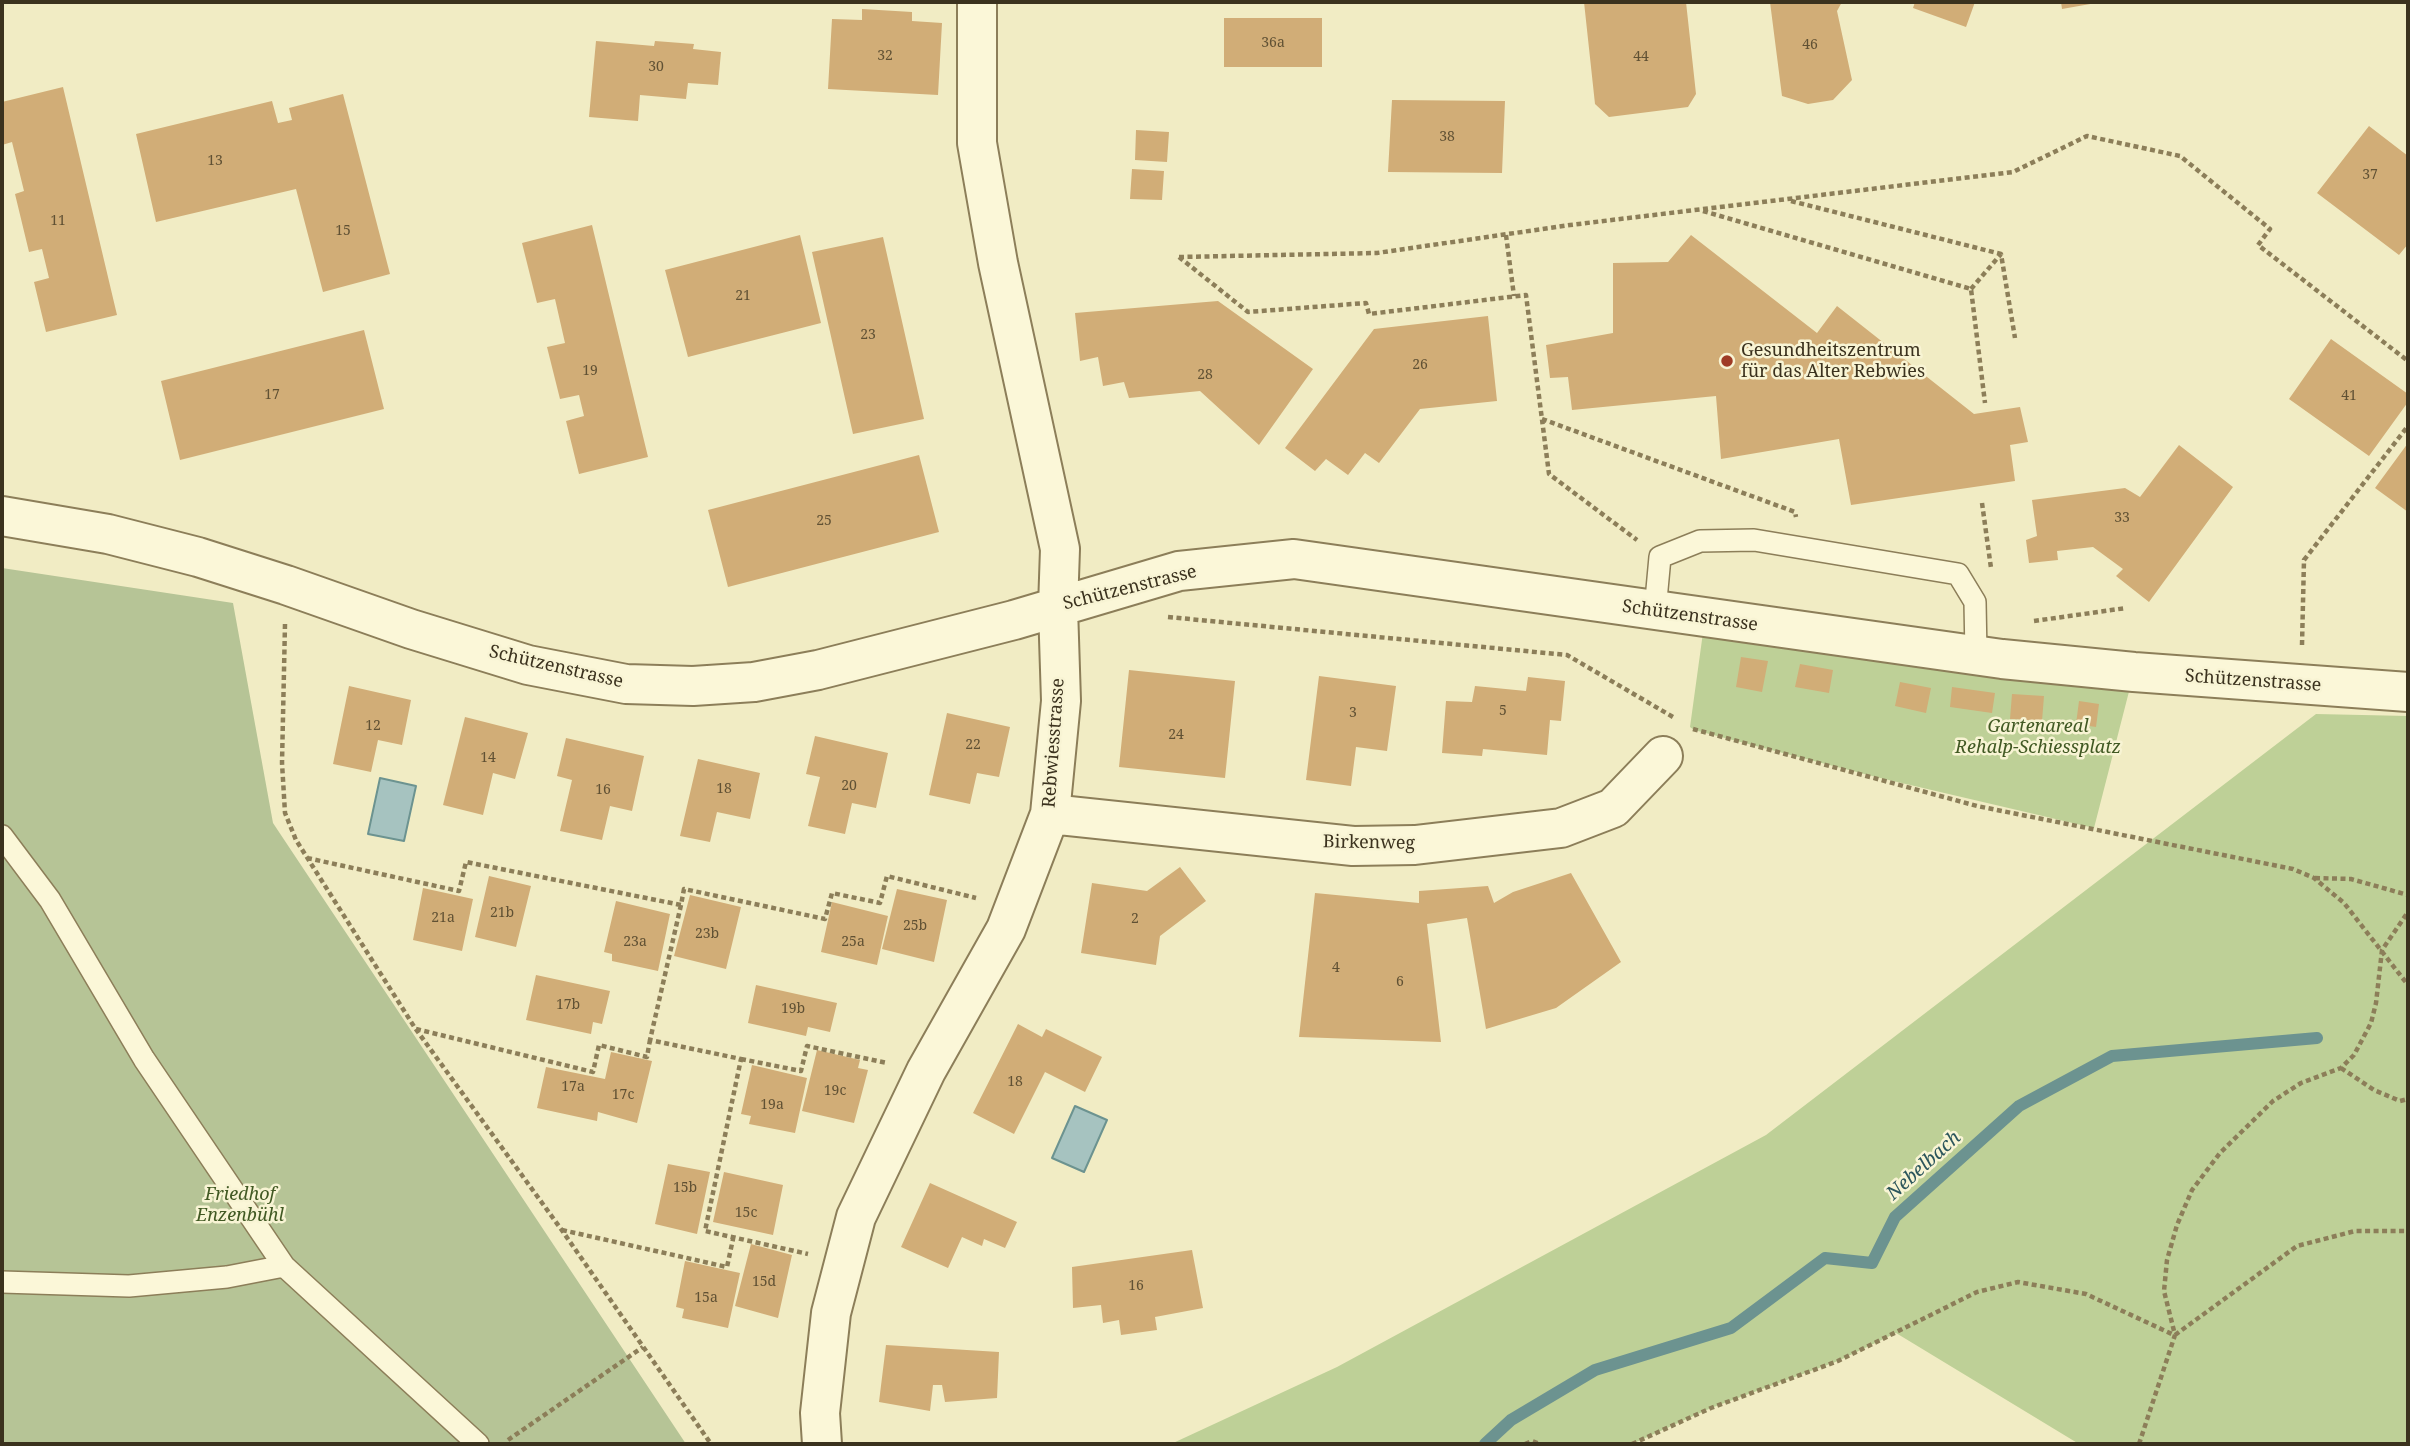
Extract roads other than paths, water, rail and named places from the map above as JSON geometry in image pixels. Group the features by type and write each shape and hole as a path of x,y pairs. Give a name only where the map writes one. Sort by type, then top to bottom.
{"street":[{"name":"Rebwiesstrasse","path":"822,1444 820,1413 831,1314 856,1217 926,1071 1006,929 1050,814 1061,701 1058,607 1060,548 998,263 978,143 977,2"},
{"name":"Schützenstrasse","path":"2,516 108,534 198,557 286,584 411,629 528,665 626,684 693,686 754,682 832,667 1014,620 1179,572 1294,559 1976,655 2134,672 2408,692"},
{"name":"Birkenweg","path":"1050,814 1353,846 1415,845 1561,828 1613,808 1663,756"}],"lane":[{"path":"1655,611 1660,557 1700,541 1754,540 1958,574 1975,602 1976,655"},
{"path":"2,836 50,900 144,1059 285,1266 478,1444"},
{"path":"2,1282 129,1286 227,1277 285,1266"}],"water":[{"path":"380,778 416,786 404,841 368,834"},
{"path":"1075,1106 1107,1120 1084,1172 1052,1158"}],"waterway":[{"name":"Nebelbach","path":"1485,1444 1511,1420 1595,1370 1731,1328 1825,1258 1872,1263 1895,1217 2019,1106 2112,1056 2317,1038"}],"place":[{"name":"Gesundheitszentrum für das Alter Rebwies","path":"1727,361"}],"park label":[{"name":"Gartenareal Rehalp-Schiessplatz","path":"2038,737"},
{"name":"Friedhof Enzenbühl","path":"240,1205"}]}
